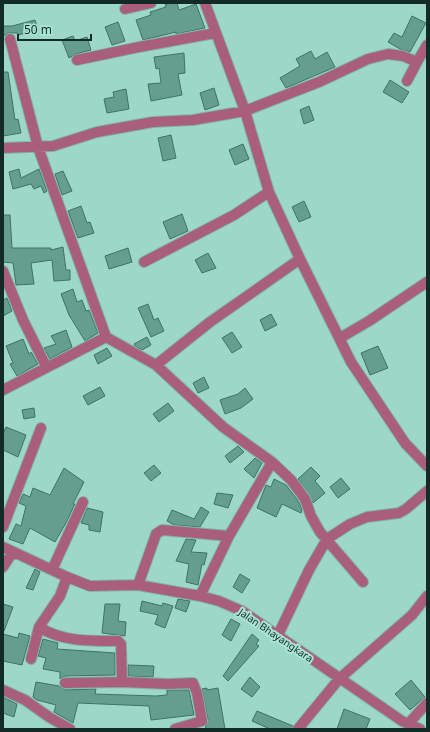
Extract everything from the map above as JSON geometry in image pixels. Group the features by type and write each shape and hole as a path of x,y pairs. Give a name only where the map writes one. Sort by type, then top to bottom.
{"street":[{"path":"125,9 151,3"},
{"path":"205,3 245,111 269,192 300,259 351,362 405,443 427,466"},
{"path":"77,60 215,33"},
{"path":"10,39 38,148 106,336 156,365 223,426 272,462 291,480 303,494 314,523 362,582"},
{"path":"407,81 427,46"},
{"path":"3,148 38,148 53,146 85,134 153,122 193,120 245,111 319,82 368,59 388,54 403,56 418,62"},
{"path":"144,262 234,214 269,192"},
{"path":"156,365 210,322 300,259"},
{"path":"3,271 23,320 46,366"},
{"path":"340,338 369,321 427,282"},
{"path":"3,390 46,366 106,336"},
{"path":"3,527 41,428"},
{"path":"200,596 228,536 272,462"},
{"path":"278,635 309,570 327,539 350,524 367,517 399,513 427,491"},
{"path":"52,570 83,502"},
{"path":"138,585 156,534 162,530 228,536"},
{"name":"Jalan Bhayangkara","path":"3,547 90,586 138,585 220,601 242,611 339,679 408,724 420,729"},
{"path":"3,567 12,552"},
{"path":"31,659 39,627 60,596 67,577"},
{"path":"298,729 339,679 412,615 427,596"},
{"path":"39,627 51,634 67,639 120,642 122,682"},
{"path":"65,683 194,683 198,693 202,721 176,729"},
{"path":"3,690 25,700 49,718 70,729"},
{"path":"408,724 427,703"}],"building":[{"path":"177,3 179,10 196,4 205,28 176,34 176,32 143,40 136,20 151,15 150,12 166,7 165,5"},
{"path":"412,16 426,23 410,52 400,49 388,42 394,33 402,37"},
{"path":"35,20 38,30 18,35 18,33 9,33 3,36 3,26 12,26"},
{"path":"118,22 125,41 112,45 105,27"},
{"path":"73,36 75,41 87,37 91,50 76,54 69,58 62,40"},
{"path":"311,51 315,59 327,52 335,67 286,88 280,78 300,66 296,59"},
{"path":"184,53 185,73 178,74 182,95 151,101 148,84 161,83 159,68 156,69 154,57"},
{"path":"3,72 8,72 15,120 18,119 21,133 3,136"},
{"path":"390,80 409,92 402,103 383,92"},
{"path":"214,88 219,105 205,110 200,93"},
{"path":"126,89 129,109 107,113 104,99 114,97 113,92"},
{"path":"309,106 314,120 304,124 300,110"},
{"path":"171,135 176,158 163,161 158,138"},
{"path":"243,144 249,159 235,165 229,150"},
{"path":"19,169 21,178 39,169 47,191 44,193 41,186 34,189 31,184 13,189 9,172"},
{"path":"63,171 72,191 62,195 55,174"},
{"path":"304,201 311,217 299,222 292,207"},
{"path":"81,206 87,223 90,222 94,233 78,238 68,211"},
{"path":"182,214 188,231 170,239 163,222"},
{"path":"3,215 10,215 12,248 51,248 51,250 63,247 66,270 70,270 70,280 54,281 52,260 31,263 34,284 16,285 13,263 3,262"},
{"path":"128,248 132,262 109,269 105,256"},
{"path":"208,253 216,268 202,273 195,260"},
{"path":"73,289 77,302 82,300 86,311 89,310 98,333 85,341 69,315 61,294"},
{"path":"7,298 12,311 3,316 3,300"},
{"path":"148,304 154,320 158,318 164,331 151,337 138,308"},
{"path":"271,314 277,325 265,331 260,320"},
{"path":"66,330 72,347 50,359 44,348 56,344 51,336"},
{"path":"232,332 242,347 232,353 222,338"},
{"path":"147,337 151,345 142,350 135,346 134,344"},
{"path":"23,339 29,354 31,352 38,364 17,376 10,364 13,363 6,346"},
{"path":"378,346 388,368 370,375 361,353"},
{"path":"107,348 112,356 98,364 94,355"},
{"path":"204,377 209,388 198,393 193,383"},
{"path":"100,387 105,396 88,405 83,396"},
{"path":"245,388 253,399 241,408 225,414 220,400 238,394"},
{"path":"168,403 174,411 159,422 153,414"},
{"path":"34,408 35,417 24,419 22,410"},
{"path":"6,427 26,435 18,457 3,450 3,434"},
{"path":"238,446 244,452 230,463 225,456"},
{"path":"255,458 262,463 254,478 244,469"},
{"path":"154,465 161,473 151,481 144,473"},
{"path":"311,467 320,476 315,481 325,493 313,503 298,479"},
{"path":"64,468 84,482 73,504 75,504 66,523 55,542 30,528 23,544 9,539 16,524 21,526 26,506 19,503 23,494 30,497 33,488 50,495"},
{"path":"341,478 350,489 338,498 330,487"},
{"path":"274,479 286,485 299,502 302,510 301,513 282,504 276,517 257,508 266,485 271,487"},
{"path":"217,493 233,495 228,508 214,504"},
{"path":"201,507 209,512 200,527 174,525 167,521 172,510 194,519"},
{"path":"87,508 103,512 100,532 89,530 89,525 81,523"},
{"path":"186,539 196,540 191,552 207,553 204,565 202,564 198,585 186,582 189,564 176,561"},
{"path":"35,569 40,572 33,590 26,588"},
{"path":"240,574 250,580 242,593 233,587"},
{"path":"178,599 190,601 186,612 175,608"},
{"path":"142,601 162,606 163,603 173,606 165,628 155,624 158,615 140,611"},
{"path":"3,604 13,607 4,631 3,631"},
{"path":"105,604 120,604 118,621 126,622 125,636 102,633"},
{"path":"231,619 240,624 231,641 222,635"},
{"path":"19,633 30,636 22,665 3,661 3,634 18,638"},
{"path":"252,634 259,640 256,644 259,646 228,681 223,676"},
{"path":"43,639 58,643 57,649 115,653 115,675 65,676 60,679 60,672 43,669 46,658 38,656"},
{"path":"128,665 154,666 153,677 128,676"},
{"path":"250,677 260,687 252,697 241,689"},
{"path":"411,680 425,697 410,710 395,694"},
{"path":"36,682 59,686 65,690 96,689 95,694 156,696 167,695 167,690 189,690 194,715 151,720 149,706 78,703 73,723 54,712 56,705 37,700 33,697"},
{"path":"207,688 207,690 218,688 225,729 205,729 208,720 202,689"},
{"path":"3,697 17,704 14,717 3,713"},
{"path":"344,709 370,719 366,729 337,729"},
{"path":"257,711 293,726 292,729 270,729 252,721"}]}
